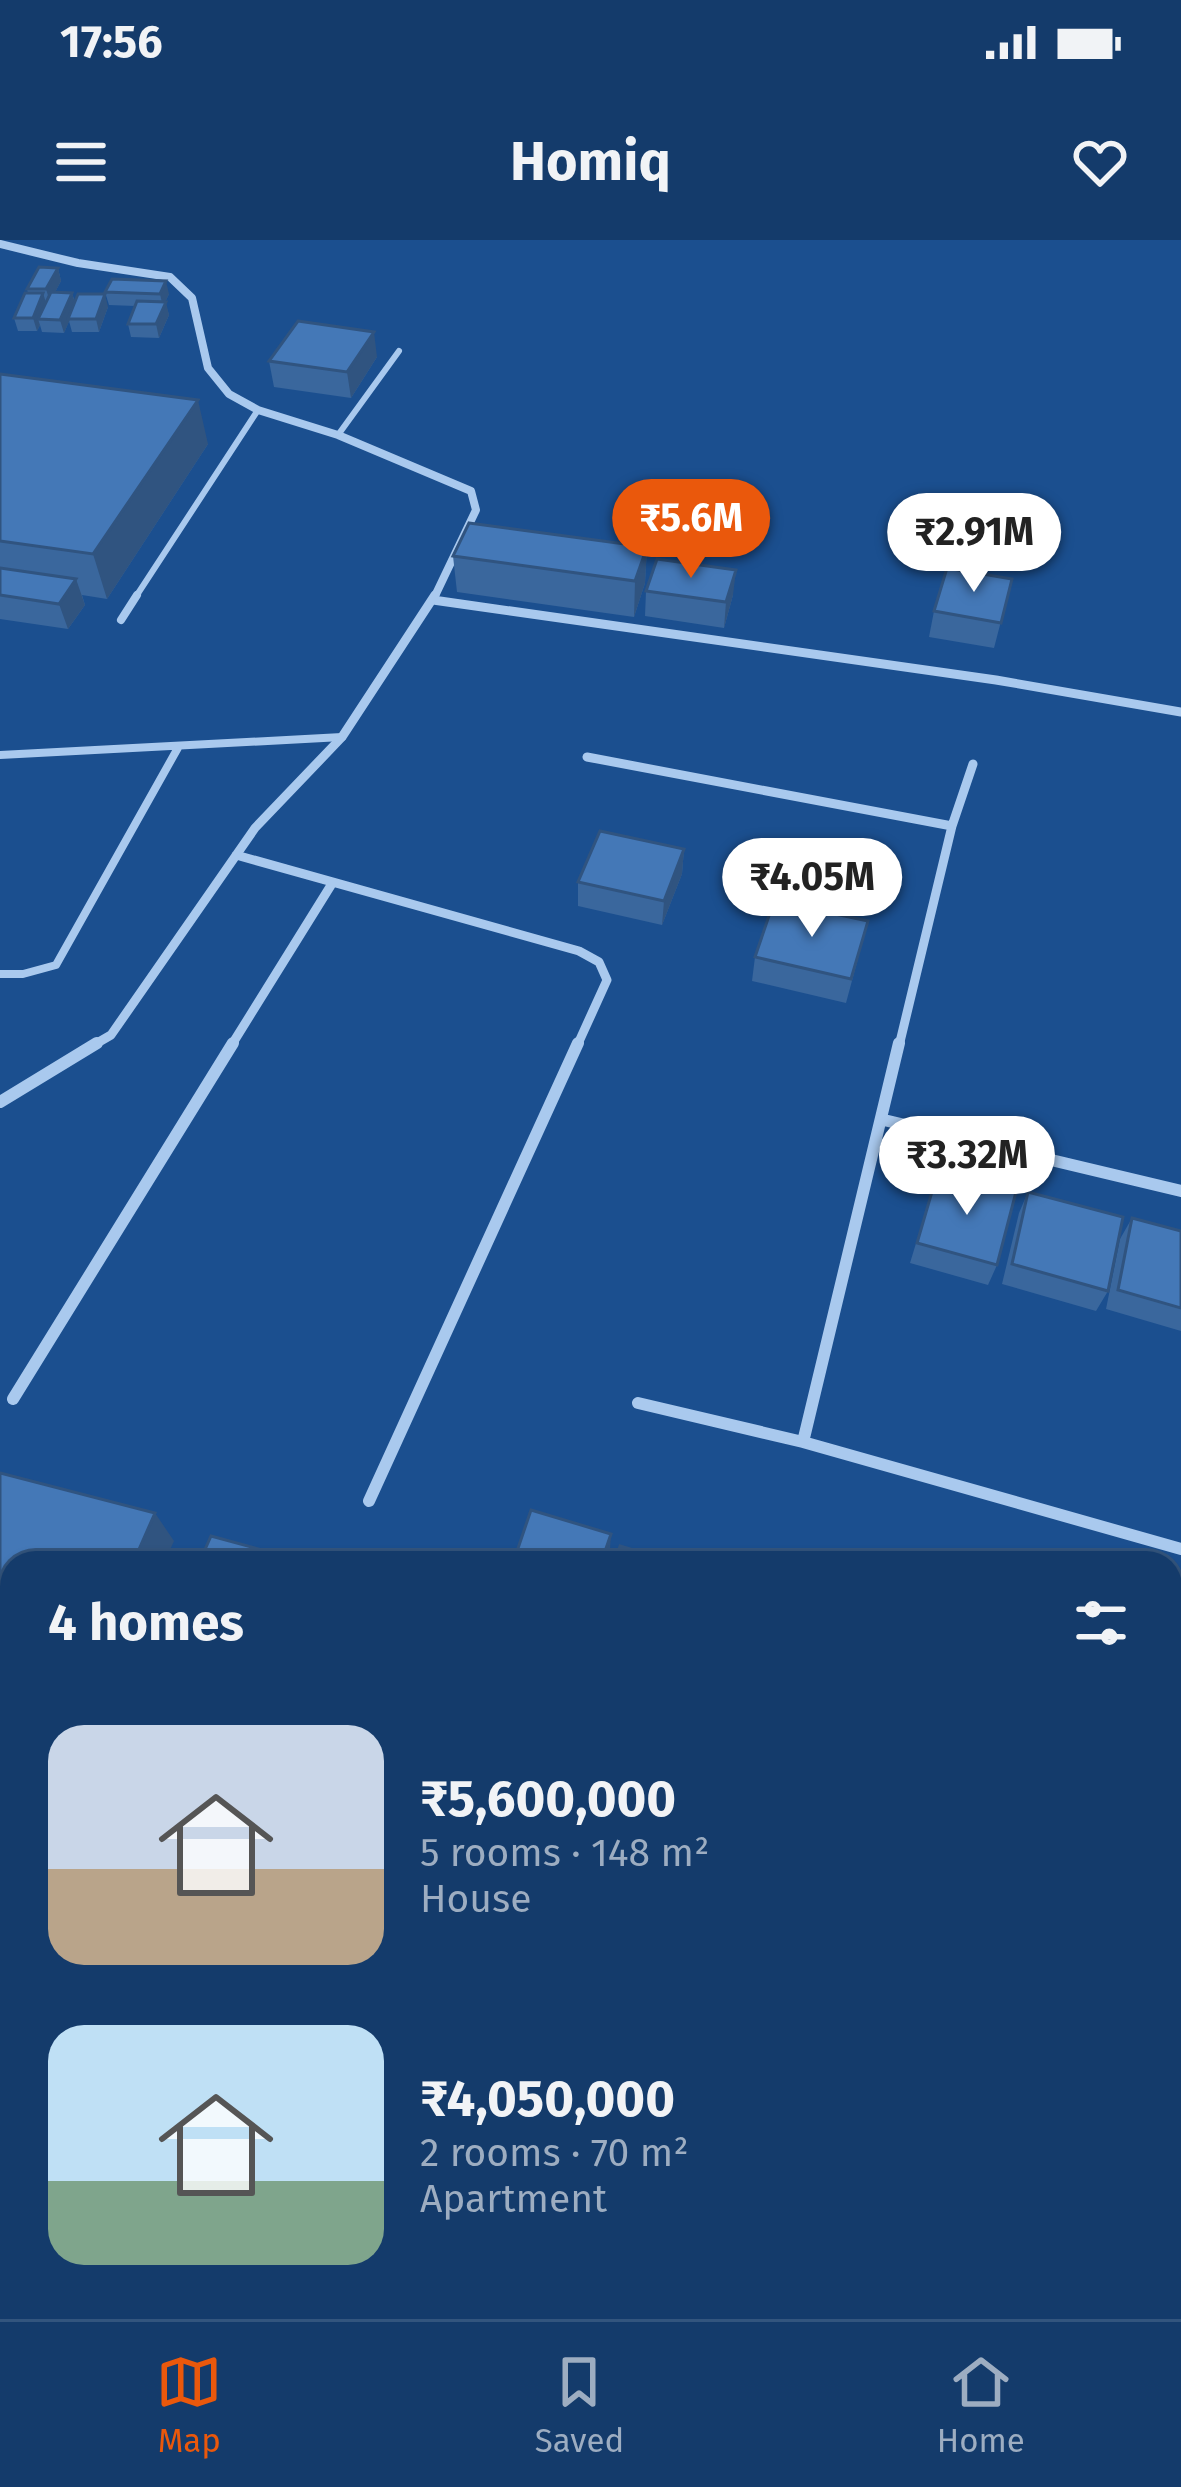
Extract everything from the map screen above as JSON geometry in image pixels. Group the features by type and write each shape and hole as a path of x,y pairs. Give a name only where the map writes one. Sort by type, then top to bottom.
{"street":[{"path":"0,244 78,263 170,277 192,298 208,368 229,394 258,410 338,435 471,491 476,510 433,600 342,737 236,855 111,1035 0,1102"},
{"path":"433,600 996,680 1181,712"},
{"path":"586,757 952,826"},
{"path":"803,1442 952,826 973,764"},
{"path":"236,855 579,951 599,962 607,980 369,1501"},
{"path":"13,1399 333,882"},
{"path":"884,1120 1181,1191"},
{"path":"638,1403 803,1442 1181,1549"}],"lane":[{"path":"338,435 399,351"},
{"path":"121,620 258,410"},
{"path":"0,755 342,737"},
{"path":"0,974 23,974 56,965 179,746"}],"building":[{"path":"39,267 58,268 46,289 27,289"},
{"path":"112,279 166,281 160,294 105,292"},
{"path":"51,292 72,293 60,320 38,319"},
{"path":"25,293 43,293 33,318 14,318"},
{"path":"78,294 105,294 96,319 68,319"},
{"path":"137,301 166,302 156,324 128,324"},
{"path":"298,321 374,332 347,372 269,361"},
{"path":"0,374 198,400 93,554 0,541"},
{"path":"469,523 647,547 635,581 453,556"},
{"path":"657,559 736,570 726,602 646,591"},
{"path":"0,568 76,579 59,604 0,595"},
{"path":"947,568 1012,579 1001,623 934,611"},
{"path":"600,831 684,849 664,901 578,882"},
{"path":"774,901 868,921 851,979 755,957"},
{"path":"938,1171 1016,1192 997,1265 917,1243"},
{"path":"1028,1192 1123,1217 1108,1291 1012,1264"},
{"path":"1132,1218 1181,1231 1181,1308 1118,1290"},
{"path":"0,1473 155,1513 138,1551 0,1551"},
{"path":"531,1510 611,1534 605,1551 517,1551"},
{"path":"211,1536 266,1551 204,1551"}]}
